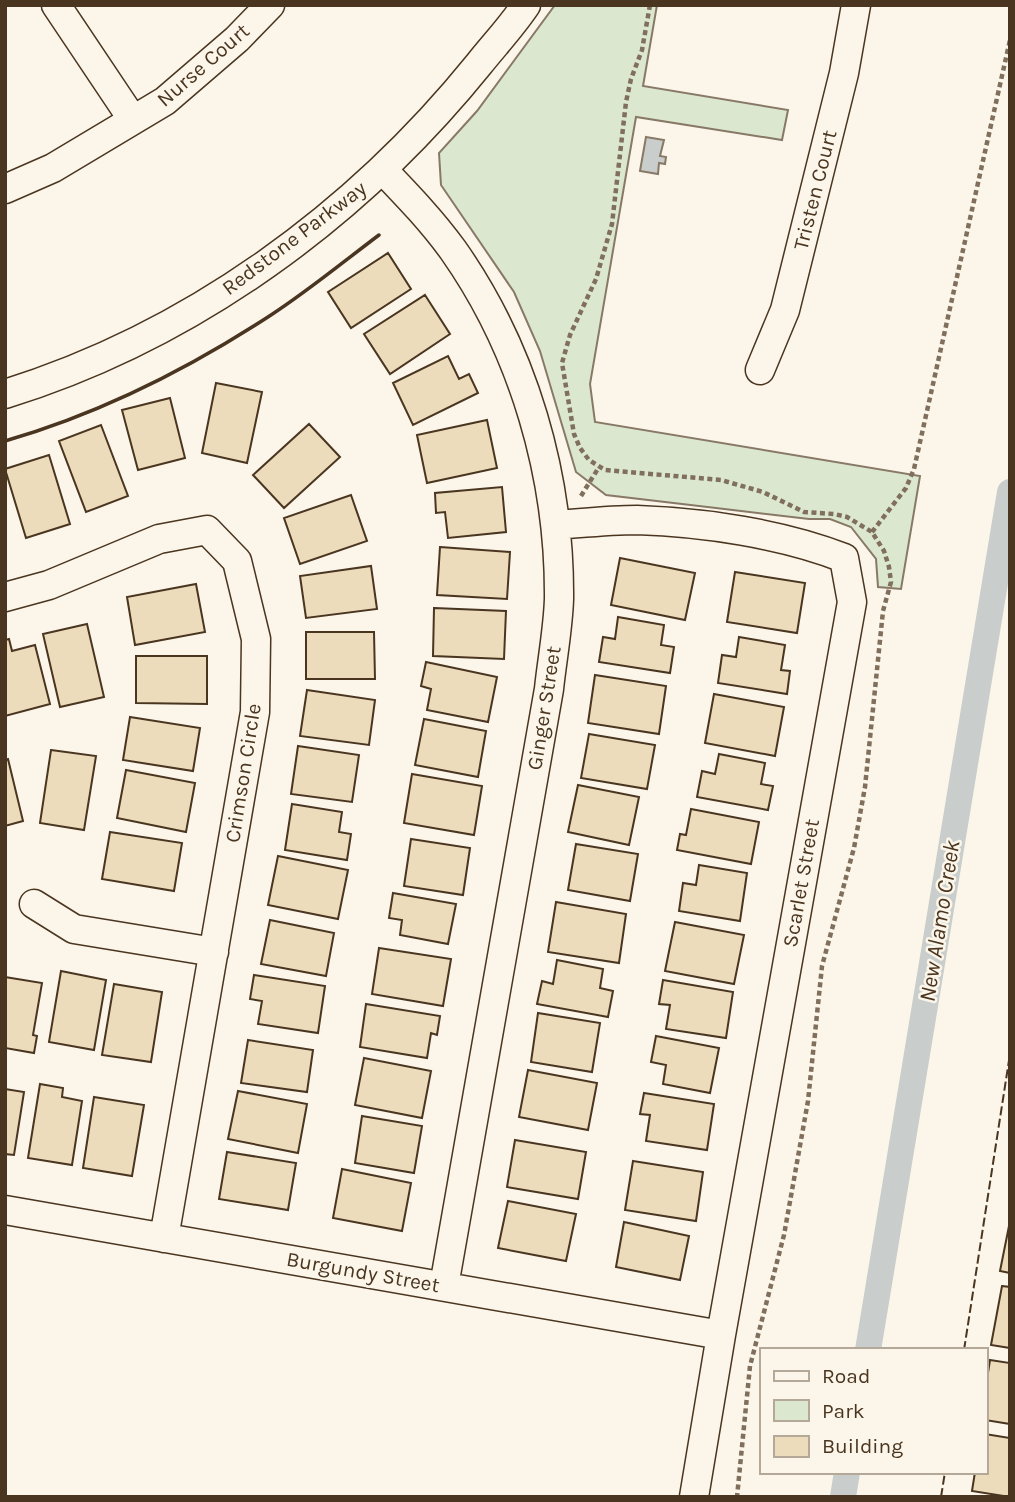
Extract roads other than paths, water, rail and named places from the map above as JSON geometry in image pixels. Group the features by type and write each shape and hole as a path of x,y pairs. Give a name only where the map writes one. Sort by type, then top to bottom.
{"street":[{"path":"56,5 133,120"},
{"name":"Nurse Court","path":"5,189 53,168 166,100 237,39 270,5"},
{"name":"Redstone Parkway","path":"5,394 121,349 197,309 284,251 335,212 383,170 455,94 526,5"},
{"name":"Tristen Court","path":"760,370 785,310 844,73 856,5"},
{"name":"Ginger Street","path":"383,170 453,250 497,323 533,412 556,525 559,602 549,689 444,1286"},
{"name":"Scarlet Street","path":"556,525 636,520 702,526 809,545 844,558 852,601 694,1497"},
{"name":"Crimson Circle","path":"5,597 49,585 159,540 207,530 237,561 256,639 255,712 164,1238"},
{"path":"34,904 74,929 214,952"},
{"name":"Burgundy Street","path":"5,1210 721,1335"}],"waterway":[{"name":"New Alamo Creek","path":"868,1348 1010,492"},
{"name":"New Alamo Creek","path":"843,1497 847,1474"}]}
